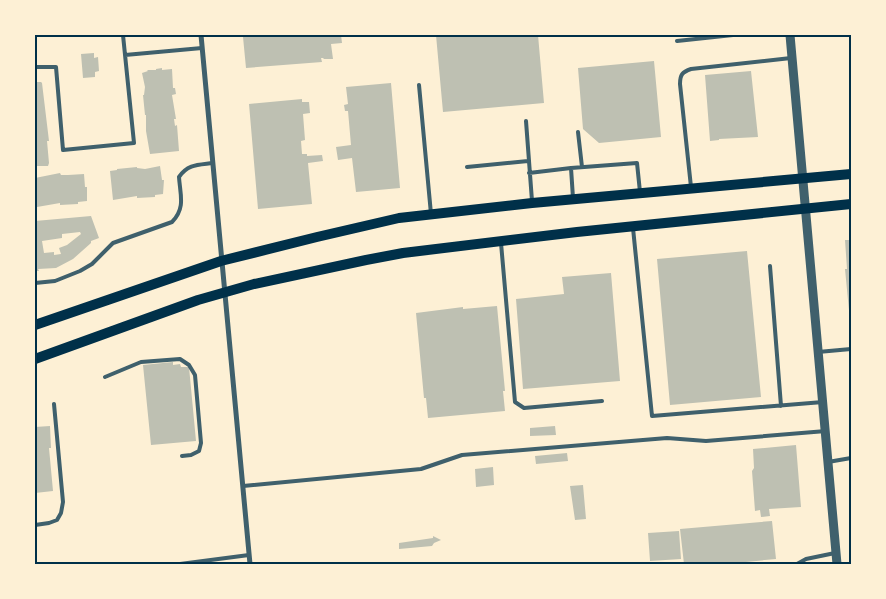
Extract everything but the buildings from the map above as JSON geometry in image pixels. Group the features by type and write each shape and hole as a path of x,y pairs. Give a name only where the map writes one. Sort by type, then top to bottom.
{"main road":[{"path":"35,325 221,262 317,236 399,218 851,174"},
{"path":"35,358 130,323 224,293 403,253 633,226 851,204"}],"street":[{"path":"201,35 250,564"},
{"path":"790,35 838,564"}],"lane":[{"path":"35,67 56,67 63,150 134,144 124,35"},
{"path":"677,41 733,35"},
{"path":"125,55 202,48"},
{"path":"692,189 680,84 680,77 684,71 792,58"},
{"path":"418,85 431,214"},
{"path":"526,121 532,204"},
{"path":"578,132 582,167"},
{"path":"467,167 528,160"},
{"path":"529,173 637,162 640,194"},
{"path":"35,284 55,281 80,271 92,264 113,244 172,222 178,216 182,207 179,176 184,169 212,164"},
{"path":"571,168 574,200"},
{"path":"633,226 652,416 823,402"},
{"path":"501,241 515,402 524,408 602,401"},
{"path":"770,266 781,406"},
{"path":"818,352 851,349"},
{"path":"105,377 140,362 180,359 189,365 195,375 201,443 199,451 191,455 182,456"},
{"path":"35,525 57,520 61,513 63,502 54,404"},
{"path":"243,486 420,469 462,455 667,438 706,441 826,431"},
{"path":"828,462 851,458"},
{"path":"796,564 806,559 836,553"},
{"path":"180,564 249,555"}]}
